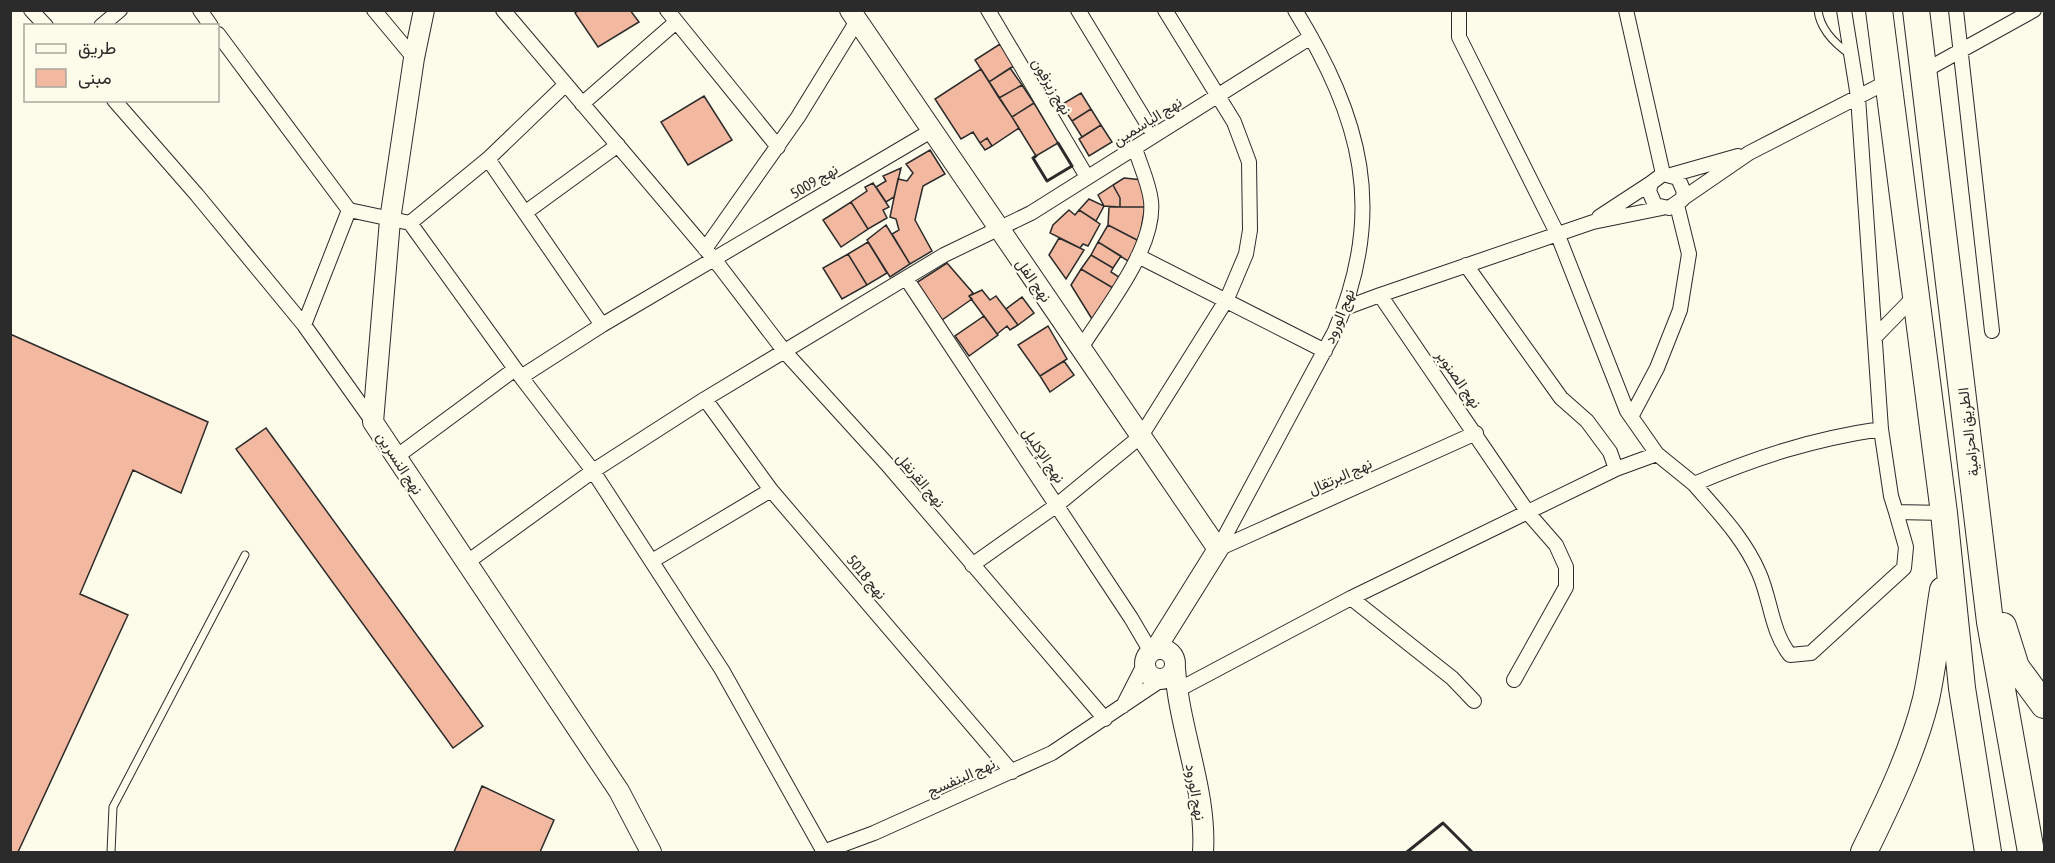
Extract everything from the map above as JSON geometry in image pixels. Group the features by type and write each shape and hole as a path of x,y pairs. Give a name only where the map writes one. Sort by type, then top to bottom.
{"highway":[{"path":"1879,10 1944,513 1962,688 1988,852"},
{"name":"الطريق الحزامية","path":"1916,10 2000,687 2031,852"},
{"path":"1983,553 2016,667 2044,705"},
{"path":"1864,852 1898,780 1925,702 1933,664 1948,554"}],"street":[{"path":"31,10 44,24"},
{"path":"102,24 120,10"},
{"path":"200,10 210,24"},
{"path":"374,10 414,58"},
{"name":"نهج النسرين","path":"424,10 414,58 390,220 373,422 619,791 651,852"},
{"name":"نهج القرنفل","path":"503,10 710,254 785,352 886,463 1105,719"},
{"path":"667,10 778,147"},
{"name":"نهج زيزفون","path":"988,10 1087,177"},
{"path":"1078,10 1154,135"},
{"path":"972,566 1057,505 1141,436 1227,299 1246,254 1250,231 1251,184 1244,142 1166,10"},
{"name":"نهج الورود","path":"1203,852 1204,837 1194,773 1183,731 1161,669 1178,629 1187,600 1218,549 1325,351 1345,308 1357,262 1363,203 1362,176 1352,126 1311,36 1295,10"},
{"path":"1459,10 1459,37 1557,233 1602,353 1631,417 1657,454 1694,484 1744,543 1760,575 1780,643 1790,655 1811,653 1904,568 1906,547 1891,496 1881,429 1858,97 1844,10"},
{"path":"1626,10 1667,174 1682,185 1679,202 1689,254 1680,310 1657,368 1631,417"},
{"path":"1956,10 1992,331"},
{"path":"1924,71 2034,10"},
{"path":"710,254 778,147 854,16"},
{"name":"نهج الفل","path":"854,16 1218,549"},
{"path":"582,104 676,22"},
{"path":"219,35 349,210 410,223 518,373 593,471 722,670 824,852"},
{"name":"نهج الياسمين","path":"466,563 593,471 705,399 944,255 1031,213 1311,36"},
{"path":"1345,308 1557,233 1679,202 1749,153 1887,82"},
{"path":"410,223 488,159 566,84"},
{"path":"116,102 197,195 304,325 373,422"},
{"name":"نهج 5009","path":"396,457 518,373 602,325 710,254 931,131"},
{"path":"526,212 618,145"},
{"path":"1081,348 1138,256 1148,231 1151,213 1147,184 1135,148"},
{"path":"1593,222 1667,174 1749,153"},
{"path":"488,159 602,325"},
{"path":"1651,183 1650,198 1662,208"},
{"path":"304,325 349,210"},
{"path":"1138,256 1227,299 1325,351"},
{"path":"1466,265 1561,398 1587,421 1610,452 1617,469"},
{"name":"نهج الإكليل","path":"906,278 1057,505 1161,669"},
{"name":"نهج الصنوبر","path":"1380,295 1529,514 1556,545 1566,567 1566,587 1514,680"},
{"path":"1875,337 1916,296"},
{"name":"نهج 5018","path":"705,399 771,490 1012,772"},
{"path":"1694,484 1756,457 1831,437 1881,429"},
{"name":"نهج البرتقال","path":"1218,549 1476,433"},
{"name":"نهج البنفسج","path":"824,852 874,834 1052,753 1122,708 1161,669 1351,598 1529,514 1617,469 1657,454"},
{"path":"652,561 771,490"},
{"path":"1896,512 1944,513"},
{"path":"1351,598 1452,678 1474,701"},
{"path":"1122,708 1161,669"}],"lane":[{"path":"1818,10 1820,22 1837,45 1851,56"},
{"path":"111,852 113,807 245,555"}],"building":[{"path":"579,10 630,10 639,22 598,47 575,13"},
{"path":"1000,44 1014,66 989,82 975,60"},
{"path":"1010,68 1022,85 999,98 989,82"},
{"path":"981,69 1019,128 992,146 987,138 980,143 973,132 961,139 935,99"},
{"path":"1022,85 1034,103 1012,117 999,98"},
{"path":"1081,93 1091,109 1072,121 1061,105"},
{"path":"704,96 732,140 688,165 661,122"},
{"path":"1034,103 1058,143 1036,156 1012,117"},
{"path":"1091,109 1101,125 1082,137 1072,121"},
{"path":"1101,125 1112,142 1089,156 1079,139"},
{"path":"987,138 992,146 985,150 980,143"},
{"path":"930,150 945,174 923,186 915,220 932,251 910,264 892,234 899,230 896,219 890,217 898,179 907,181 913,173 906,164"},
{"path":"901,168 894,197 886,202 876,187 886,181 883,176"},
{"path":"1124,178 1143,180 1145,207 1120,207 1120,198 1113,185"},
{"path":"873,183 889,207 883,210 887,218 868,229 851,202 867,191 865,187"},
{"path":"1113,185 1120,198 1120,207 1104,206 1098,195"},
{"path":"1089,199 1104,206 1096,221 1079,210"},
{"path":"851,202 868,229 841,247 823,220"},
{"path":"1109,207 1145,207 1139,241 1108,225"},
{"path":"1069,210 1075,215 1079,210 1100,224 1088,246 1083,244 1080,248 1050,233 1053,225"},
{"path":"886,225 910,264 890,277 867,240"},
{"path":"1108,225 1139,241 1128,261 1098,242"},
{"path":"1059,238 1084,250 1066,279 1049,255"},
{"path":"868,242 887,273 867,285 848,254"},
{"path":"1098,242 1121,256 1113,268 1091,255"},
{"path":"848,254 867,285 842,299 823,268"},
{"path":"1091,255 1113,268 1111,272 1119,277 1113,288 1081,269"},
{"path":"947,263 973,293 969,296 972,299 942,320 916,283"},
{"path":"1081,269 1113,288 1092,319 1071,285"},
{"path":"982,290 990,300 996,296 1018,325 1010,330 1007,326 997,334 969,296"},
{"path":"1022,297 1034,313 1018,325 1006,309"},
{"path":"984,316 998,335 969,356 955,336"},
{"path":"1048,326 1067,359 1040,376 1018,345"},
{"path":"10,334 208,422 181,493 133,470 80,594 128,615 18,852 10,852"},
{"path":"1064,361 1074,375 1050,392 1040,376"},
{"path":"266,428 483,726 453,748 236,449"},
{"path":"482,786 554,820 540,852 454,852"}],"wall":[{"path":"1036,156 1033,158 1047,181 1072,166 1058,143"},
{"path":"1407,852 1443,823 1472,852"}]}
